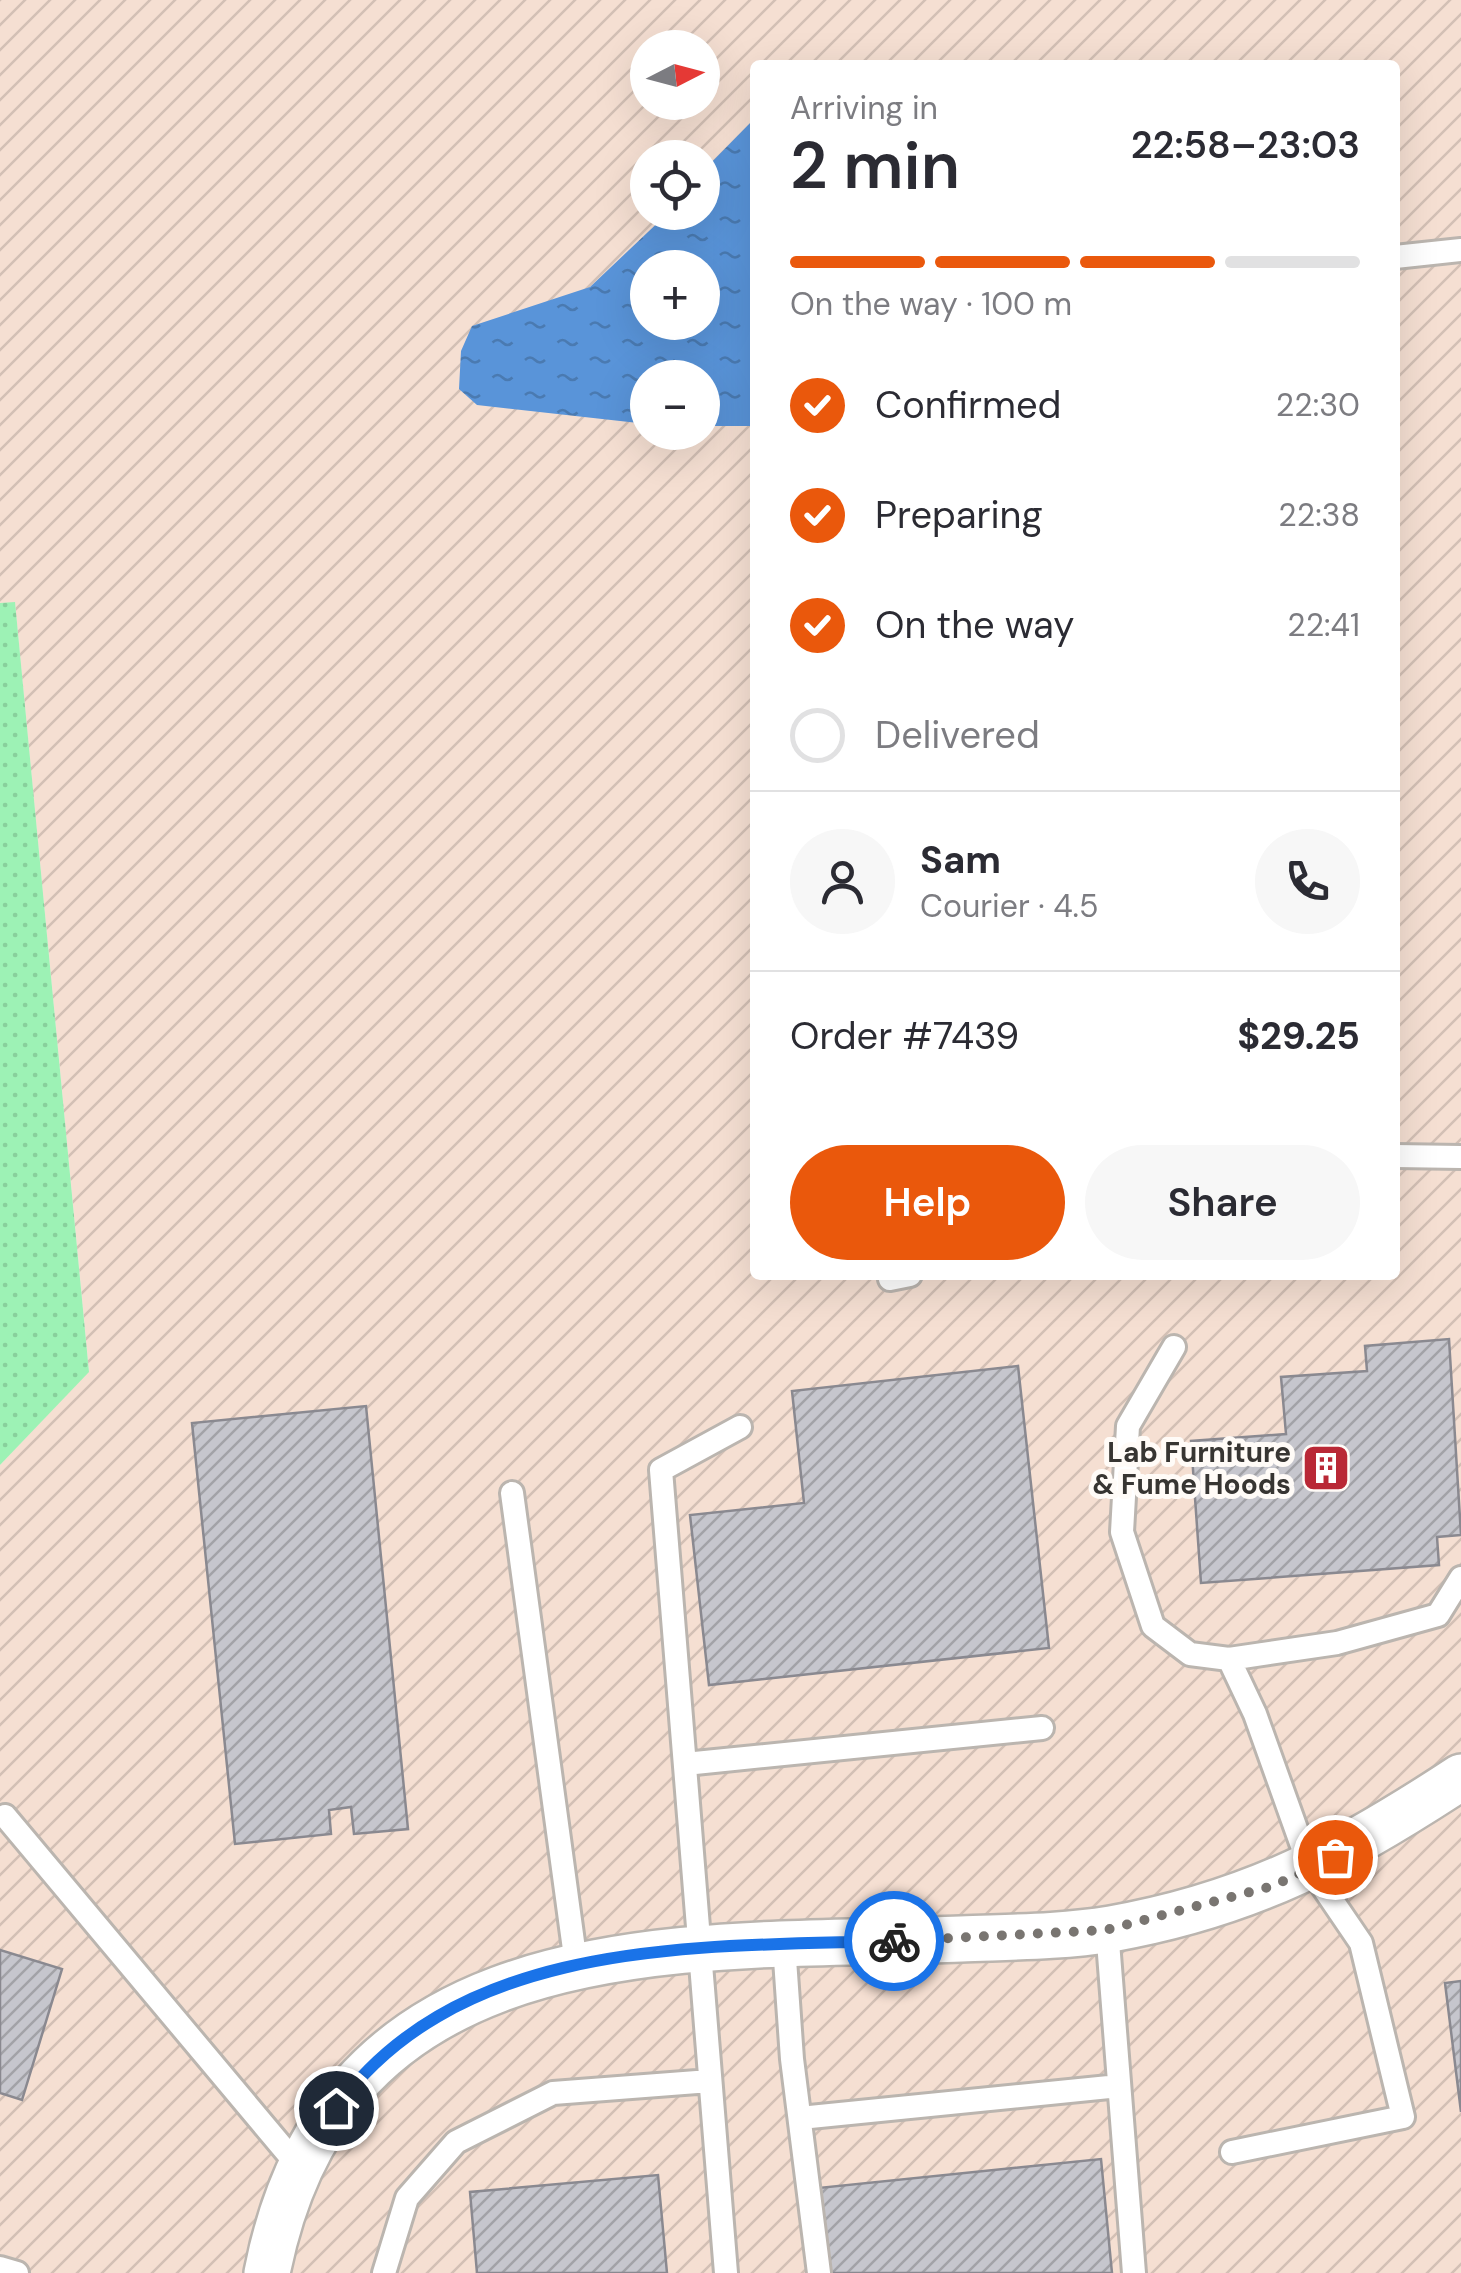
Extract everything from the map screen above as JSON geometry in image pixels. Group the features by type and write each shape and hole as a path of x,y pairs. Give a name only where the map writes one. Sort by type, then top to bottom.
{"street":[{"path":"267,2273 299,2167 336,2108 388,2054 436,2018 473,1997 576,1964 700,1948 1106,1930 1273,1886 1310,1868 1461,1776"}],"lane":[{"path":"1400,257 1461,250"},
{"path":"1400,1156 1461,1157"},
{"path":"1174,1348 1128,1426 1122,1532 1153,1626 1190,1654 1229,1659 1337,1644 1438,1615 1461,1578"},
{"path":"726,2273 661,1470 740,1426"},
{"path":"512,1493 576,1964"},
{"path":"1229,1659 1256,1714 1310,1868 1361,1943 1403,2117 1232,2152"},
{"path":"685,1764 1042,1728"},
{"path":"5,1816 299,2167"},
{"path":"1106,1930 1134,2273"},
{"path":"784,1945 819,2273"},
{"path":"384,2273 408,2198 456,2142 553,2093 710,2081"},
{"path":"800,2118 1119,2086"},
{"path":"0,2268 16,2273"}],"shaded area":[{"path":"0,0 1461,0 1461,2273 0,2273 0,1465 89,1371 15,603 0,603"}],"green space":[{"path":"15,602 89,1372 0,1465 0,603"}],"water":[{"path":"750,123 750,426 720,426 720,360 630,360 630,422 477,405 459,389 461,351 472,326 590,287 650,230 720,230 720,154"}],"building":[{"name":"Lab Furniture & Fume Hoods","path":"1449,1339 1461,1535 1437,1537 1439,1565 1201,1583 1191,1441 1286,1434 1281,1377 1367,1371 1365,1346"},
{"path":"1018,1366 1049,1648 709,1685 690,1515 804,1503 792,1391"},
{"path":"366,1406 408,1829 354,1834 351,1807 329,1810 331,1834 235,1844 192,1423"},
{"path":"0,1950 62,1969 22,2100 0,2093"},
{"path":"1461,1981 1461,2112 1445,1983"},
{"path":"1101,2159 1112,2273 826,2273 818,2188"},
{"path":"658,2175 667,2273 477,2273 470,2192"}],"way so far":[{"path":"894,1941 1106,1930 1273,1886 1335,1857"}],"place":[{"name":"Lab Furniture & Fume Hoods","path":"1326,1468"}],"route":[{"path":"336,2108 350,2089 401,2042 473,1997 520,1980 576,1964 684,1949 894,1941"}]}
